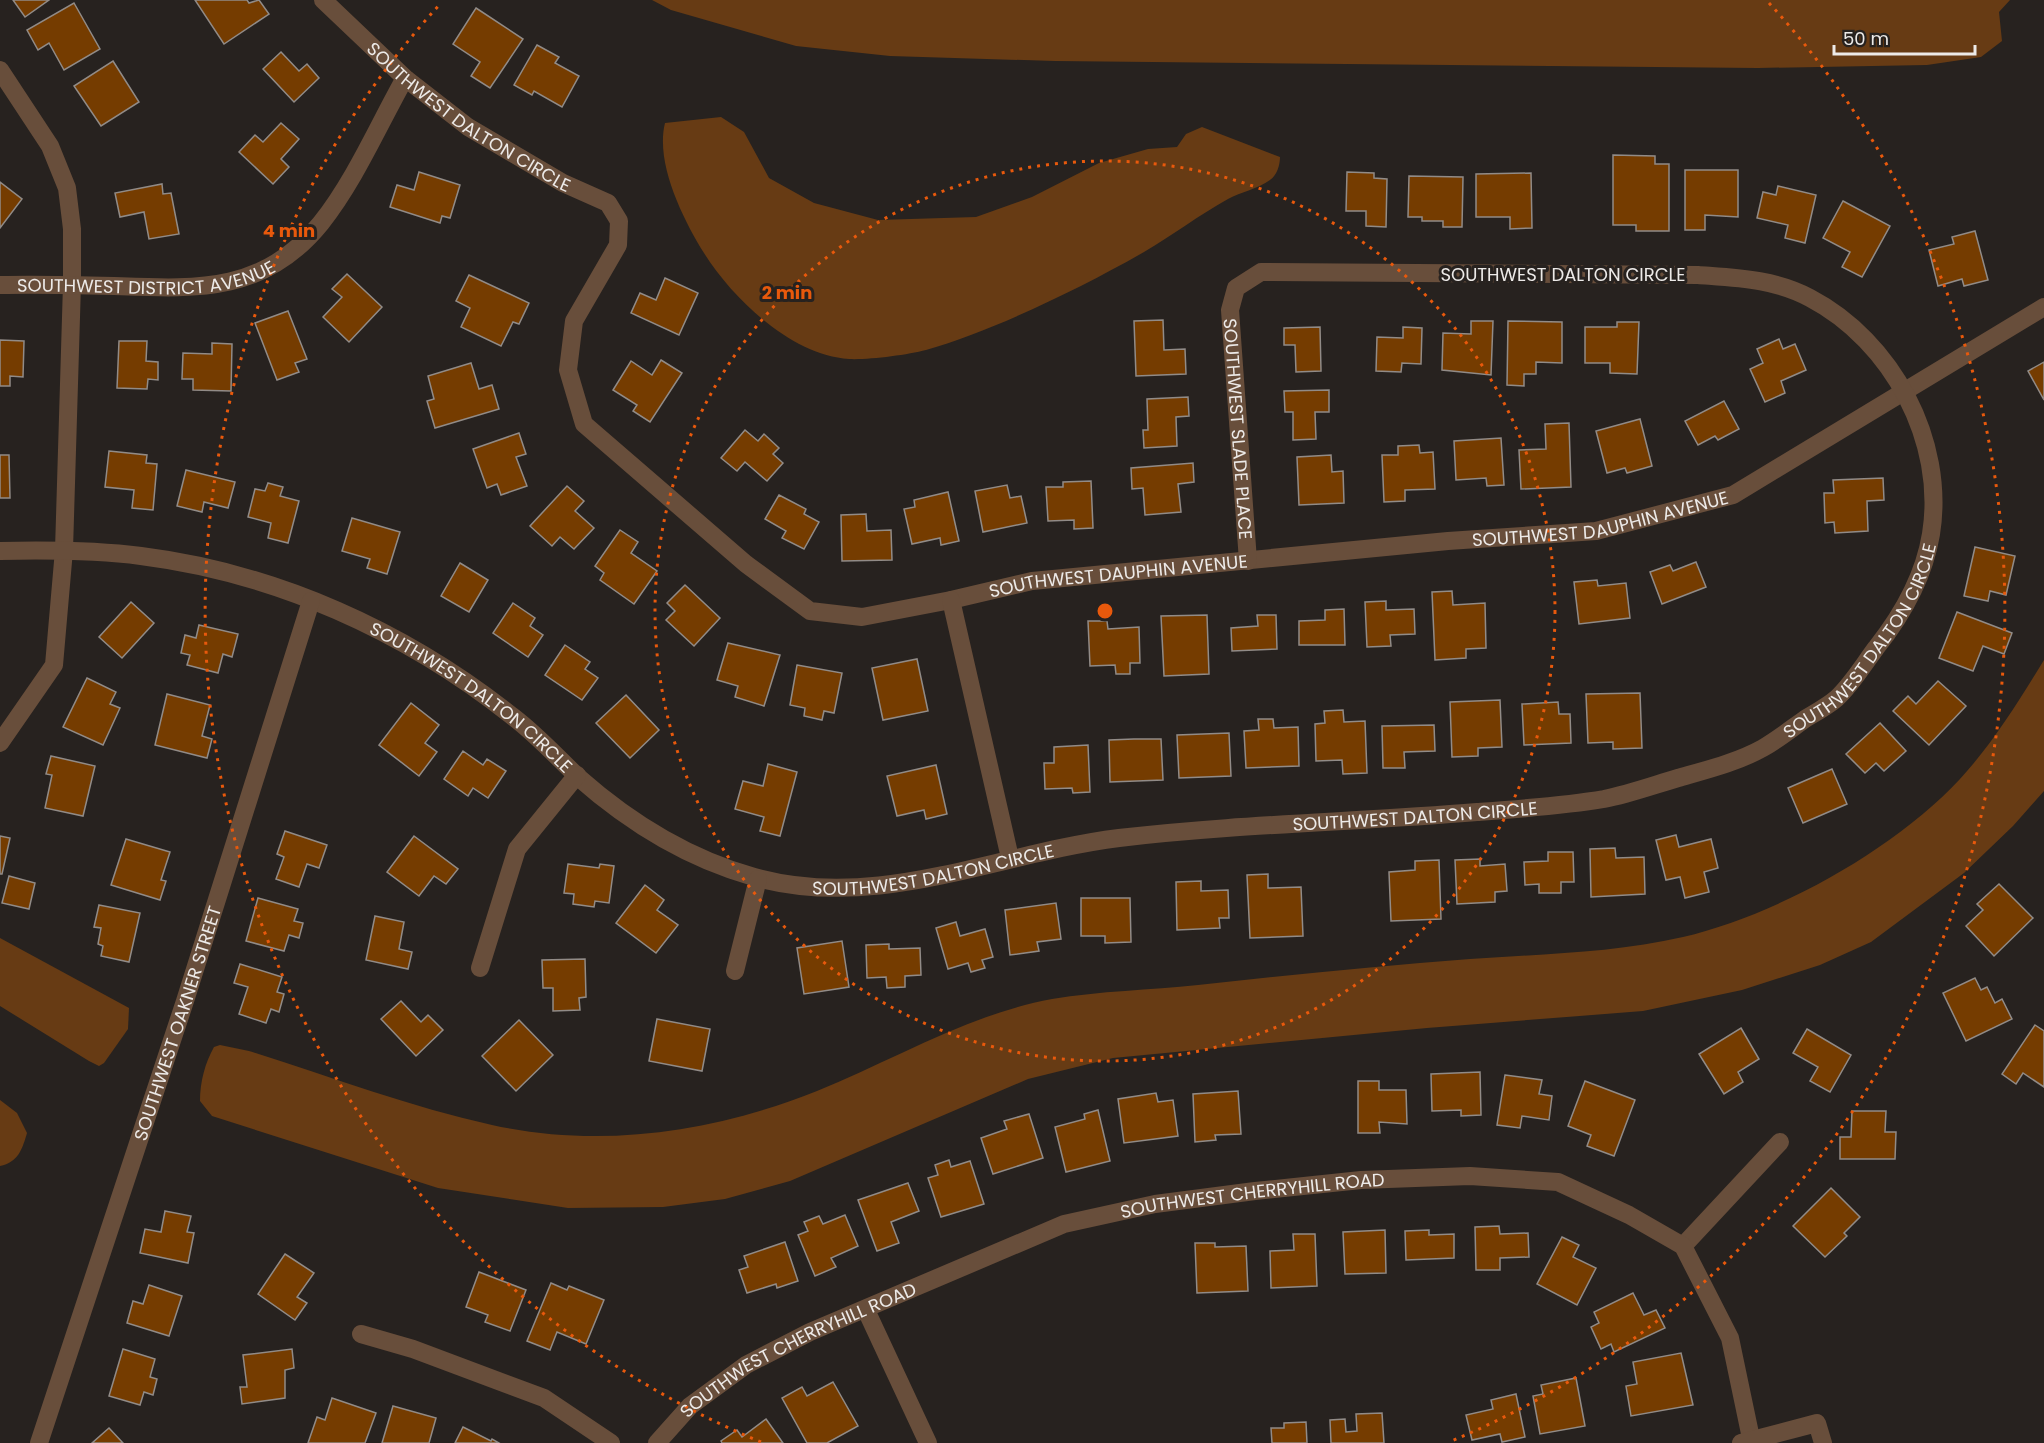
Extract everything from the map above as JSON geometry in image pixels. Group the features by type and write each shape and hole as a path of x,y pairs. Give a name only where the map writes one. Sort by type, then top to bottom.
{"street":[{"name":"SOUTHWEST DALTON CIRCLE","path":"323,0 405,78 468,127 563,183 608,203 619,222"},
{"path":"0,70 50,146 67,188 72,229 64,550 54,665 0,743"},
{"name":"SOUTHWEST DISTRICT AVENUE","path":"0,285 208,287 265,270 282,259 320,225 338,200 405,78"},
{"name":"SOUTHWEST DAUPHIN AVENUE","path":"619,222 618,244 574,321 568,370 584,424 746,564 810,611 862,617 951,600 1032,581 1448,541 1596,531 1733,495 2044,307"},
{"name":"SOUTHWEST DALTON CIRCLE","path":"0,551 64,550 175,561 265,584 344,612 383,631 448,669 534,733 577,775 620,811 660,840 685,852 758,879 816,887 875,888 965,870 1010,858 1123,838 1261,825 1502,810 1608,798 1700,772 1759,751 1838,698 1905,611 1930,540 1933,516 1927,450 1918,421 1904,390 1878,354 1830,310 1790,289 1742,278 1698,275 1261,272 1244,281 1231,299"},
{"name":"SOUTHWEST SLADE PLACE","path":"1231,299 1248,561"},
{"path":"951,600 1010,858"},
{"name":"SOUTHWEST OAKNER STREET","path":"39,1443 185,1001 311,601"},
{"path":"480,968 518,849 541,816 577,775"},
{"path":"735,971 758,879"},
{"path":"1780,1142 1683,1246 1730,1338 1748,1442 1817,1423 1822,1443"},
{"name":"SOUTHWEST CHERRYHILL ROAD","path":"657,1443 690,1406 746,1365 810,1332 1064,1224 1155,1204 1361,1180 1470,1176 1558,1182 1629,1215 1683,1246"},
{"path":"866,1310 928,1443"},
{"path":"362,1334 413,1349 544,1398 611,1443"}],"shaded area":[{"path":"652,0 2010,0 1999,12 2002,41 1981,57 1927,65 1758,68 1055,61 890,56 796,46 671,10"},
{"path":"721,117 744,132 769,178 814,203 878,220 976,217 1032,197 1099,163 1148,149 1177,147 1186,134 1202,127 1280,157 1280,160 1275,175 1265,183 1228,199 1144,252 1093,280 1009,320 926,350 888,357 849,359 806,348 766,322 731,289 716,271 688,224 667,173 663,139 665,123"},
{"path":"2044,660 2044,791 2013,826 1964,873 1871,942 1820,965 1742,990 1643,1011 1427,1028 1113,1058 1028,1079 790,1181 725,1199 663,1207 568,1208 438,1188 212,1116 200,1101 206,1066 214,1047 220,1045 249,1051 400,1100 492,1125 574,1136 616,1136 657,1132 698,1126 778,1105 846,1079 932,1039 991,1015 1052,999 1300,974 1604,950 1683,937 1719,927 1795,896 1832,876 1902,831 1960,779 1984,751"},
{"path":"0,938 129,1008 128,1029 104,1063 99,1066 89,1061 0,1006"},
{"path":"0,1100 17,1113 27,1133 15,1158 0,1166"}],"building":[{"path":"13,0 49,0 25,17"},
{"path":"195,0 247,0 249,3 259,0 269,14 224,44"},
{"path":"74,3 100,49 64,70 49,43 38,50 27,30"},
{"path":"476,8 523,39 490,88 471,76 480,62 453,44"},
{"path":"537,45 559,57 555,63 579,76 562,107 534,91 532,95 514,85"},
{"path":"281,52 299,71 307,64 319,78 294,102 263,69"},
{"path":"113,61 139,102 101,126 74,86"},
{"path":"281,123 299,139 281,159 289,167 273,184 239,152 255,135 263,142"},
{"path":"1613,155 1655,156 1655,164 1669,164 1669,231 1636,231 1636,225 1613,225"},
{"path":"1685,170 1738,170 1738,217 1705,215 1705,230 1685,230"},
{"path":"419,172 460,185 450,218 442,216 440,223 390,207 397,185 414,190"},
{"path":"1347,172 1374,173 1374,178 1387,179 1386,227 1366,226 1366,211 1346,211"},
{"path":"1531,173 1532,228 1510,229 1510,217 1476,217 1476,174"},
{"path":"1409,176 1463,177 1462,227 1443,227 1443,221 1422,221 1422,217 1408,217"},
{"path":"0,182 22,199 0,228"},
{"path":"162,184 163,194 171,193 179,234 149,239 144,212 120,217 115,193"},
{"path":"1778,186 1816,195 1805,243 1785,238 1788,225 1757,218 1763,192 1776,195"},
{"path":"1843,201 1890,226 1862,277 1842,267 1850,252 1823,238"},
{"path":"1975,231 1988,280 1964,286 1962,279 1938,286 1929,250 1954,244 1952,237"},
{"path":"347,274 382,307 349,342 323,317 342,297 332,289"},
{"path":"469,275 529,303 519,324 513,322 501,346 461,327 470,308 456,301"},
{"path":"665,278 698,293 679,335 631,313 640,293 656,300"},
{"path":"288,311 307,359 295,363 299,372 277,380 255,323"},
{"path":"1163,320 1164,350 1185,349 1186,374 1136,376 1134,321"},
{"path":"1471,321 1493,321 1491,375 1442,370 1443,333 1471,334"},
{"path":"1508,321 1562,322 1562,363 1536,362 1536,374 1524,374 1524,386 1507,385"},
{"path":"1617,322 1639,322 1637,374 1610,373 1610,363 1585,363 1585,327 1617,327"},
{"path":"1320,327 1321,371 1296,372 1295,345 1284,345 1284,328"},
{"path":"1403,327 1422,328 1421,364 1402,363 1401,372 1376,371 1377,337 1403,338"},
{"path":"1779,339 1783,349 1795,344 1806,370 1781,381 1785,393 1765,402 1750,369 1763,363 1757,349"},
{"path":"0,340 24,341 23,377 10,376 10,386 0,386"},
{"path":"119,341 147,341 146,361 158,362 158,380 148,379 147,389 117,388"},
{"path":"212,343 232,344 231,391 193,390 193,379 182,379 183,353 212,354"},
{"path":"661,360 682,373 650,422 633,411 637,405 613,390 631,361 652,375"},
{"path":"2044,362 2044,400 2028,371"},
{"path":"471,363 479,389 492,385 499,409 435,428 427,401 434,399 428,376"},
{"path":"1329,390 1329,412 1315,412 1316,439 1293,440 1293,412 1285,412 1284,391"},
{"path":"1188,397 1189,416 1176,417 1177,446 1144,448 1143,430 1148,430 1147,399"},
{"path":"1724,401 1739,429 1718,440 1715,436 1698,445 1685,421"},
{"path":"1640,419 1652,466 1627,473 1625,468 1607,473 1596,431"},
{"path":"1569,423 1571,487 1521,489 1519,450 1546,449 1545,424"},
{"path":"745,430 758,441 764,434 779,448 773,454 783,463 767,481 745,462 737,471 721,458"},
{"path":"519,433 526,454 516,457 527,486 501,495 497,484 487,488 473,449"},
{"path":"1501,438 1504,485 1487,486 1486,478 1456,480 1454,441"},
{"path":"1419,445 1420,453 1433,452 1435,489 1405,490 1405,501 1384,502 1382,455 1398,455 1398,446"},
{"path":"109,451 147,455 146,463 157,464 153,510 132,508 134,490 105,487"},
{"path":"0,455 9,455 10,498 0,498"},
{"path":"1331,455 1332,472 1343,471 1344,503 1299,505 1297,457"},
{"path":"1193,463 1194,482 1178,484 1181,512 1145,515 1143,488 1132,489 1131,468"},
{"path":"186,470 235,482 228,508 204,502 202,512 177,506"},
{"path":"1883,478 1884,500 1867,501 1868,531 1835,533 1834,522 1825,523 1824,493 1834,493 1833,480"},
{"path":"1091,481 1093,528 1074,529 1074,520 1048,521 1046,487 1063,487 1063,482"},
{"path":"268,483 283,487 280,496 299,501 288,543 268,538 271,523 248,517 255,489 265,491"},
{"path":"1007,485 1010,498 1021,496 1027,523 983,532 975,491"},
{"path":"567,486 584,501 575,511 594,528 574,549 560,537 552,546 530,526"},
{"path":"948,492 959,541 941,545 940,538 912,544 904,509 915,507 914,500"},
{"path":"779,495 806,509 804,514 819,522 804,549 782,538 786,531 765,519"},
{"path":"866,514 867,531 891,530 892,560 842,561 841,515"},
{"path":"352,518 400,532 387,574 367,568 370,559 342,551"},
{"path":"620,530 638,542 631,553 657,571 634,604 600,580 604,573 595,566"},
{"path":"1975,547 2015,556 2006,595 1990,591 1988,601 1964,596"},
{"path":"1696,562 1706,587 1662,604 1650,572 1670,565 1673,571"},
{"path":"460,563 488,580 469,612 441,596"},
{"path":"1597,580 1598,586 1626,583 1630,618 1579,624 1574,582"},
{"path":"685,585 720,618 694,646 666,620 675,611 667,603"},
{"path":"1452,591 1453,605 1485,603 1486,648 1466,649 1466,658 1435,660 1432,592"},
{"path":"1386,601 1386,610 1414,609 1415,634 1390,635 1391,646 1367,647 1365,602"},
{"path":"131,602 154,623 122,658 99,637"},
{"path":"513,603 535,618 530,626 543,635 528,657 493,633"},
{"path":"1344,609 1345,645 1299,645 1299,621 1325,620 1325,610"},
{"path":"1957,612 2012,633 2004,654 1983,646 1973,671 1939,658"},
{"path":"1207,615 1209,674 1164,676 1161,616"},
{"path":"1257,615 1276,615 1277,649 1232,651 1231,628 1258,626"},
{"path":"1088,621 1107,621 1108,629 1139,627 1140,663 1130,663 1130,674 1116,674 1115,665 1090,666"},
{"path":"199,625 238,634 232,657 223,654 218,673 187,665 190,655 181,653 185,635 196,638"},
{"path":"728,643 780,655 764,706 735,697 738,686 717,680"},
{"path":"565,645 590,662 585,669 598,678 582,700 545,675"},
{"path":"917,659 928,711 883,720 872,668"},
{"path":"797,665 842,673 834,713 824,711 822,720 804,716 805,708 790,705"},
{"path":"87,678 116,692 110,704 120,708 103,745 63,727"},
{"path":"1938,681 1966,706 1929,745 1893,711 1908,696 1916,704"},
{"path":"1640,693 1642,748 1613,749 1613,742 1588,743 1586,694"},
{"path":"167,694 210,705 202,736 212,739 207,758 155,745"},
{"path":"626,695 659,730 630,758 596,723"},
{"path":"1500,700 1502,747 1478,748 1478,756 1452,757 1450,702"},
{"path":"1558,702 1559,714 1570,714 1571,743 1524,745 1522,704"},
{"path":"411,703 439,725 425,743 437,752 419,776 379,745"},
{"path":"1343,710 1344,722 1365,721 1367,773 1343,774 1342,760 1316,761 1315,724 1325,723 1324,711"},
{"path":"1258,719 1273,719 1274,728 1298,727 1299,766 1246,768 1244,731 1259,730"},
{"path":"1880,723 1906,751 1884,771 1876,763 1865,773 1846,754"},
{"path":"1434,725 1435,751 1404,752 1405,768 1383,768 1382,726"},
{"path":"1229,733 1231,776 1179,778 1177,735"},
{"path":"1161,739 1163,780 1110,782 1109,740"},
{"path":"1088,745 1090,792 1073,793 1072,788 1045,789 1044,763 1054,763 1054,747"},
{"path":"463,751 483,765 487,759 506,771 488,798 473,788 468,796 444,779"},
{"path":"51,756 95,766 83,816 45,808 52,775 46,774"},
{"path":"768,764 797,772 780,836 760,831 764,817 735,809 743,781 763,786"},
{"path":"936,765 947,814 926,819 924,810 897,816 887,776"},
{"path":"1832,769 1847,804 1803,823 1788,788"},
{"path":"285,831 327,845 319,868 307,864 299,887 276,879 284,857 277,854"},
{"path":"1676,835 1679,847 1711,839 1718,868 1704,872 1709,892 1685,898 1680,877 1666,880 1656,840"},
{"path":"0,836 10,838 2,874 0,874"},
{"path":"414,836 458,869 446,884 434,876 419,896 387,872"},
{"path":"126,839 170,852 161,880 166,881 160,900 111,885"},
{"path":"1615,848 1616,858 1644,857 1645,894 1591,897 1590,849"},
{"path":"1548,852 1573,852 1574,882 1561,882 1561,893 1539,893 1539,884 1525,885 1524,862 1548,861"},
{"path":"1480,859 1480,866 1505,864 1507,891 1495,892 1495,902 1457,904 1455,860"},
{"path":"1439,860 1441,919 1391,921 1389,872 1415,870 1415,861"},
{"path":"568,864 599,868 600,864 614,866 609,903 595,901 594,907 573,904 574,894 564,893"},
{"path":"1268,874 1268,888 1301,887 1303,936 1250,938 1247,875"},
{"path":"9,876 35,883 29,909 2,903"},
{"path":"1201,881 1201,891 1228,890 1229,918 1219,918 1220,928 1177,930 1176,882"},
{"path":"1999,884 2033,918 1994,956 1966,926 1983,910 1977,904"},
{"path":"645,885 664,900 657,910 678,925 656,953 616,923"},
{"path":"258,898 298,909 294,921 303,923 299,938 289,935 284,951 246,941"},
{"path":"1081,898 1130,898 1131,942 1105,943 1105,936 1081,936"},
{"path":"1056,903 1061,939 1037,942 1039,951 1010,955 1005,910"},
{"path":"99,905 140,913 129,962 101,956 103,946 98,944 101,928 94,927"},
{"path":"375,916 404,922 399,949 412,952 408,969 366,960"},
{"path":"956,922 960,936 985,929 993,957 982,960 985,968 971,972 968,963 948,969 936,928"},
{"path":"842,941 849,987 804,994 797,948"},
{"path":"889,944 889,949 920,948 921,975 905,976 905,987 887,988 886,977 867,978 866,945"},
{"path":"585,959 586,997 579,998 580,1010 553,1011 553,988 543,988 542,960"},
{"path":"240,964 282,977 277,992 284,994 279,1012 271,1009 266,1023 239,1014 248,987 234,983"},
{"path":"1975,978 1981,990 1987,987 1995,1003 2002,999 2012,1019 1966,1041 1943,993"},
{"path":"401,1001 421,1022 428,1015 443,1030 416,1056 381,1019"},
{"path":"657,1019 710,1029 702,1071 649,1061"},
{"path":"519,1020 553,1055 516,1091 482,1056"},
{"path":"2035,1025 2044,1031 2044,1087 2023,1073 2016,1084 2002,1074"},
{"path":"1741,1028 1759,1059 1738,1072 1743,1082 1724,1094 1699,1054"},
{"path":"1807,1029 1851,1055 1830,1092 1810,1081 1818,1067 1793,1053"},
{"path":"1480,1072 1481,1115 1461,1116 1461,1110 1432,1111 1431,1074"},
{"path":"1505,1075 1542,1080 1539,1094 1552,1096 1549,1120 1522,1116 1520,1128 1497,1125"},
{"path":"1358,1081 1379,1081 1379,1090 1406,1090 1407,1124 1379,1122 1380,1133 1358,1133"},
{"path":"1585,1081 1635,1100 1614,1156 1587,1146 1591,1135 1568,1126"},
{"path":"1238,1091 1241,1134 1215,1135 1216,1140 1195,1142 1193,1094"},
{"path":"1156,1093 1158,1102 1173,1100 1178,1136 1124,1143 1118,1099"},
{"path":"1098,1110 1110,1161 1066,1172 1055,1127 1085,1119 1084,1114"},
{"path":"1852,1111 1886,1111 1885,1132 1896,1132 1895,1159 1840,1159 1840,1137 1851,1137"},
{"path":"1029,1114 1043,1158 993,1174 981,1138 1007,1129 1004,1121"},
{"path":"949,1160 951,1167 970,1161 984,1204 941,1217 928,1178 938,1175 935,1165"},
{"path":"908,1183 919,1211 891,1222 899,1243 877,1251 858,1200"},
{"path":"1831,1188 1860,1217 1844,1233 1847,1236 1825,1257 1793,1226"},
{"path":"165,1211 191,1216 187,1232 194,1233 188,1263 140,1253 145,1229 161,1232"},
{"path":"845,1215 858,1246 831,1258 836,1267 815,1276 798,1235 808,1231 804,1222 819,1216 823,1224"},
{"path":"1499,1226 1500,1234 1528,1233 1529,1257 1500,1258 1500,1270 1476,1270 1475,1227"},
{"path":"1385,1230 1386,1273 1345,1274 1343,1232"},
{"path":"1429,1230 1429,1235 1454,1234 1454,1258 1406,1260 1405,1231"},
{"path":"1293,1234 1315,1234 1317,1286 1271,1288 1270,1251 1294,1250"},
{"path":"1562,1237 1579,1245 1573,1257 1596,1268 1577,1305 1537,1284"},
{"path":"785,1242 798,1281 777,1288 776,1284 747,1293 739,1270 748,1267 744,1256"},
{"path":"1195,1243 1215,1243 1215,1247 1246,1246 1248,1291 1197,1293"},
{"path":"285,1254 314,1273 297,1297 307,1303 295,1320 258,1294"},
{"path":"479,1272 526,1290 510,1331 485,1322 488,1315 466,1307"},
{"path":"551,1283 567,1290 569,1286 604,1300 586,1344 557,1332 550,1350 527,1341"},
{"path":"149,1285 182,1296 169,1336 127,1323 133,1301 143,1304"},
{"path":"1633,1293 1644,1315 1656,1310 1665,1328 1614,1352 1611,1344 1601,1349 1591,1327 1599,1323 1594,1312"},
{"path":"123,1349 155,1359 150,1377 157,1379 153,1395 144,1392 140,1405 109,1396"},
{"path":"292,1349 294,1368 285,1370 285,1398 242,1404 240,1387 247,1387 243,1355"},
{"path":"1681,1353 1693,1405 1631,1416 1626,1386 1637,1384 1633,1362"},
{"path":"1576,1378 1585,1426 1540,1434 1533,1396 1543,1394 1541,1385"},
{"path":"833,1382 858,1426 827,1443 807,1443 782,1398 802,1387 807,1396"},
{"path":"1516,1394 1525,1437 1502,1442 1500,1434 1472,1440 1466,1415 1493,1409 1491,1400"},
{"path":"332,1398 376,1413 365,1443 308,1443 317,1417 325,1420"},
{"path":"393,1406 436,1418 429,1443 382,1443"},
{"path":"1382,1413 1384,1443 1331,1443 1330,1420 1345,1419 1346,1432 1357,1431 1356,1414"},
{"path":"766,1419 783,1443 722,1443 721,1441 737,1430 742,1437"},
{"path":"1306,1422 1307,1443 1272,1443 1271,1428 1284,1428 1284,1423"},
{"path":"463,1427 491,1441 492,1439 499,1443 455,1443"},
{"path":"109,1428 123,1443 92,1443"}]}
